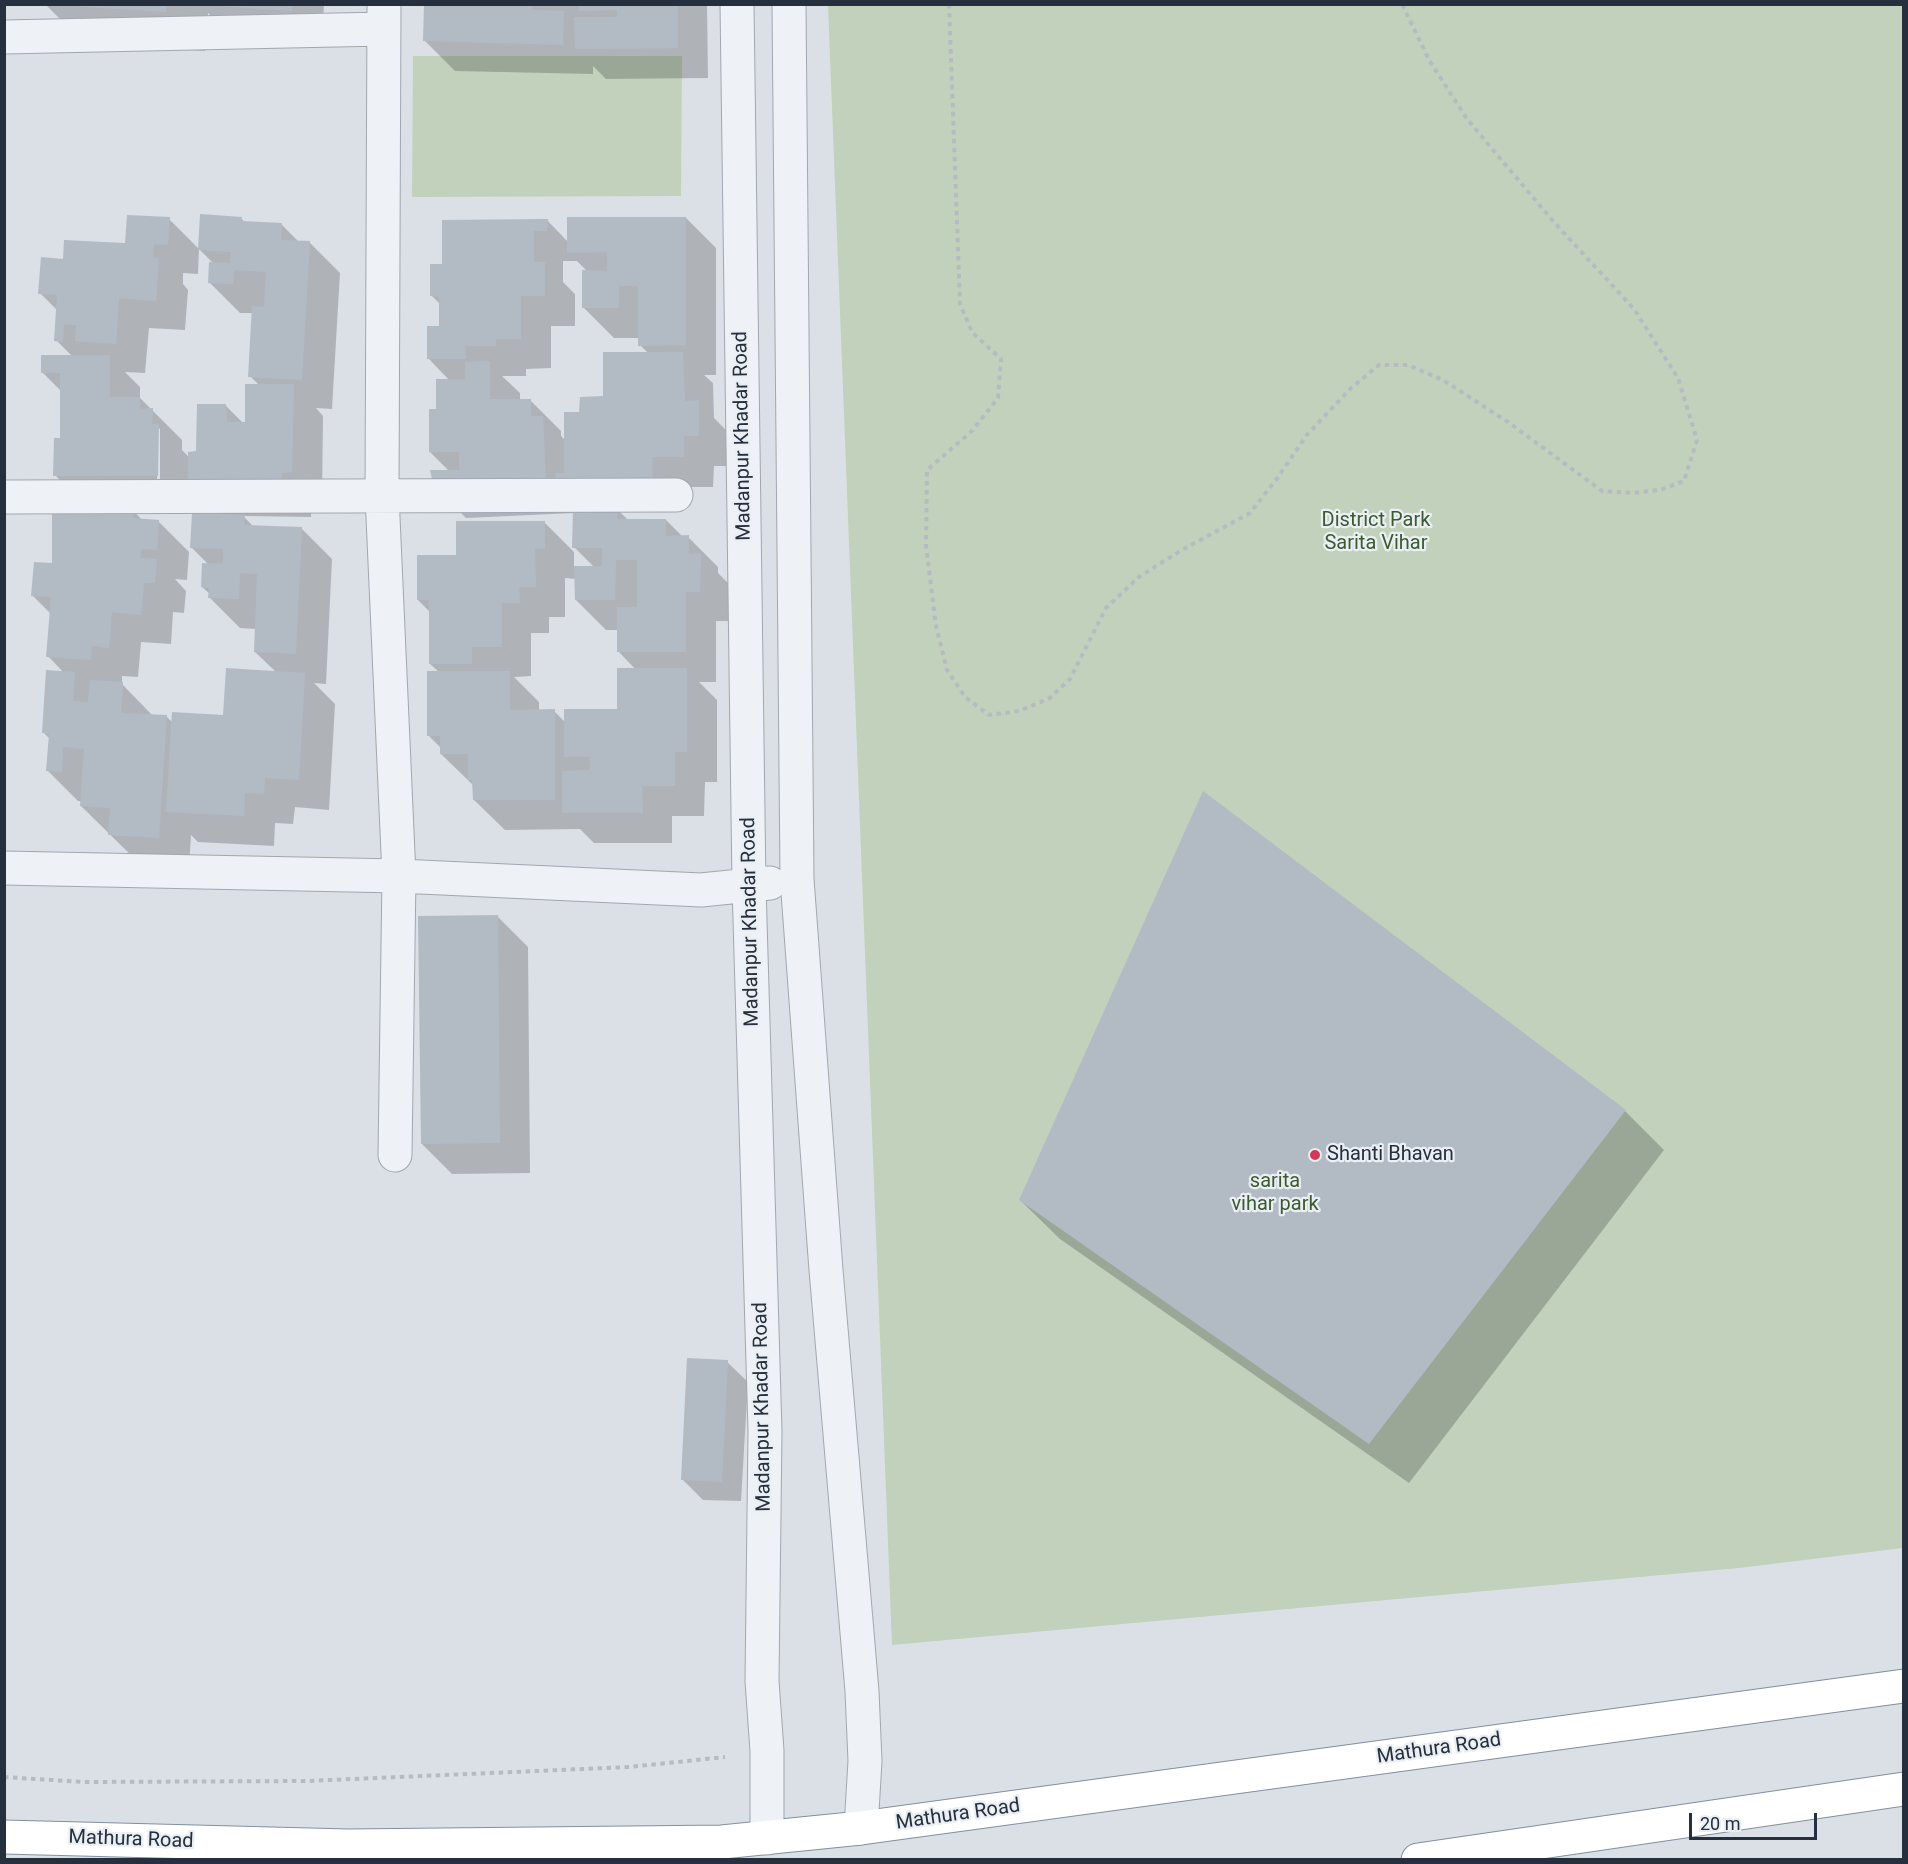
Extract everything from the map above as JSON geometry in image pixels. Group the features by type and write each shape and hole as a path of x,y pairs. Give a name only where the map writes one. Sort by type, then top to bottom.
{"highway":[{"name":"Mathura Road","path":"4,1837 348,1846 722,1842 861,1828 1904,1686"},
{"path":"1418,1860 1904,1789"}],"street":[{"name":"Madanpur Khadar Road","path":"737,4 749,886 765,1431 762,1681 767,1751 767,1838"},
{"path":"789,4 797,879 825,1270 862,1692 865,1761 861,1828"},
{"path":"4,37 384,17 382,495 399,876 395,1155"},
{"path":"4,497 676,495"},
{"path":"4,868 399,876 701,890 797,879"}],"path":[{"path":"949,4 960,304 972,332 1001,358 998,398 972,431 927,470 926,545 936,626 947,670 965,697 988,715 1019,711 1050,698 1070,679 1106,608 1139,577 1180,551 1250,513 1276,480 1306,435 1351,388 1378,365 1408,365 1443,380 1508,422 1602,491 1632,494 1660,490 1684,481 1697,441 1678,378 1634,309 1552,220 1467,119 1429,60 1402,4"},
{"path":"4,1777 83,1782 307,1780 628,1767 724,1757"}],"green space":[{"name":"District Park Sarita Vihar","path":"828,5 1903,5 1903,1548 1739,1568 892,1645"},
{"path":"413,56 682,56 681,196 412,197"}],"building":[{"path":"74,4 167,4 166,12 73,6"},
{"path":"220,4 293,4 292,11 220,6"},
{"path":"424,4 532,4 532,10 564,11 563,45 423,41"},
{"path":"579,4 678,4 678,48 575,49 574,17 617,17 617,10 579,11"},
{"path":"200,214 242,217 241,221 282,223 281,240 310,241 302,380 248,377 252,306 264,307 266,272 234,270 233,284 208,283 209,262 230,263 231,252 198,250"},
{"path":"127,215 170,217 168,245 154,244 153,257 159,258 156,301 119,298 116,344 75,341 76,325 64,325 63,342 54,341 57,295 38,294 41,257 63,259 64,240 125,243"},
{"path":"567,217 686,217 686,345 638,346 638,286 619,286 619,308 582,308 582,270 607,271 607,252 567,253"},
{"path":"548,219 547,231 534,231 534,262 545,262 545,296 521,296 521,339 496,339 496,346 465,346 466,359 427,359 427,326 439,326 439,297 430,296 430,264 442,264 442,220"},
{"path":"603,352 683,352 685,401 699,400 699,436 684,436 684,457 652,457 653,481 555,482 556,473 564,473 564,412 579,412 580,397 603,396"},
{"path":"41,355 110,355 110,397 140,397 140,409 153,408 152,424 159,424 158,476 53,476 54,438 60,438 60,373 41,373"},
{"path":"490,361 490,399 531,399 531,416 543,416 546,483 434,488 430,470 459,470 459,452 429,452 429,409 436,409 436,379 465,379 465,362"},
{"path":"245,384 294,384 292,472 282,473 281,487 188,486 188,452 196,451 197,404 226,404 227,422 245,422"},
{"path":"52,505 134,509 133,518 159,520 157,550 141,549 140,558 157,559 155,583 144,583 141,615 112,612 109,648 92,646 91,660 46,657 51,597 31,596 34,562 52,563"},
{"path":"617,507 617,519 666,519 666,536 689,535 689,554 701,553 700,592 686,592 686,652 617,652 617,607 637,607 637,560 616,560 615,600 575,600 574,566 602,566 602,548 572,548 573,508"},
{"path":"192,513 245,515 244,525 302,527 296,654 254,652 257,574 240,573 239,599 208,598 209,588 201,587 202,563 223,564 223,549 190,548"},
{"path":"456,521 545,521 545,549 535,549 536,587 519,587 520,603 502,603 502,647 472,647 472,664 429,664 429,600 417,600 417,555 456,555"},
{"path":"226,668 305,673 299,780 265,778 264,794 245,793 244,816 166,812 172,712 223,715"},
{"path":"617,668 687,668 687,752 675,752 675,786 642,786 643,813 562,813 562,771 590,770 590,757 564,757 564,709 617,709"},
{"path":"46,670 75,672 73,701 88,702 90,680 123,682 121,713 167,715 159,838 108,835 110,808 80,806 84,749 63,747 62,772 46,771 49,734 42,733"},
{"path":"427,671 510,671 510,710 555,709 555,800 473,800 472,780 468,780 468,754 440,754 440,736 427,736"},
{"name":"Shanti Bhavan","path":"1203,791 1626,1110 1369,1444 1019,1200"},
{"path":"498,915 500,1143 421,1144 418,916"},
{"path":"687,1358 728,1360 722,1482 681,1480"}],"place":[{"name":"Shanti Bhavan","path":"1315,1155"}],"park label":[{"name":"sarita vihar park","path":"1275,1194"}]}
